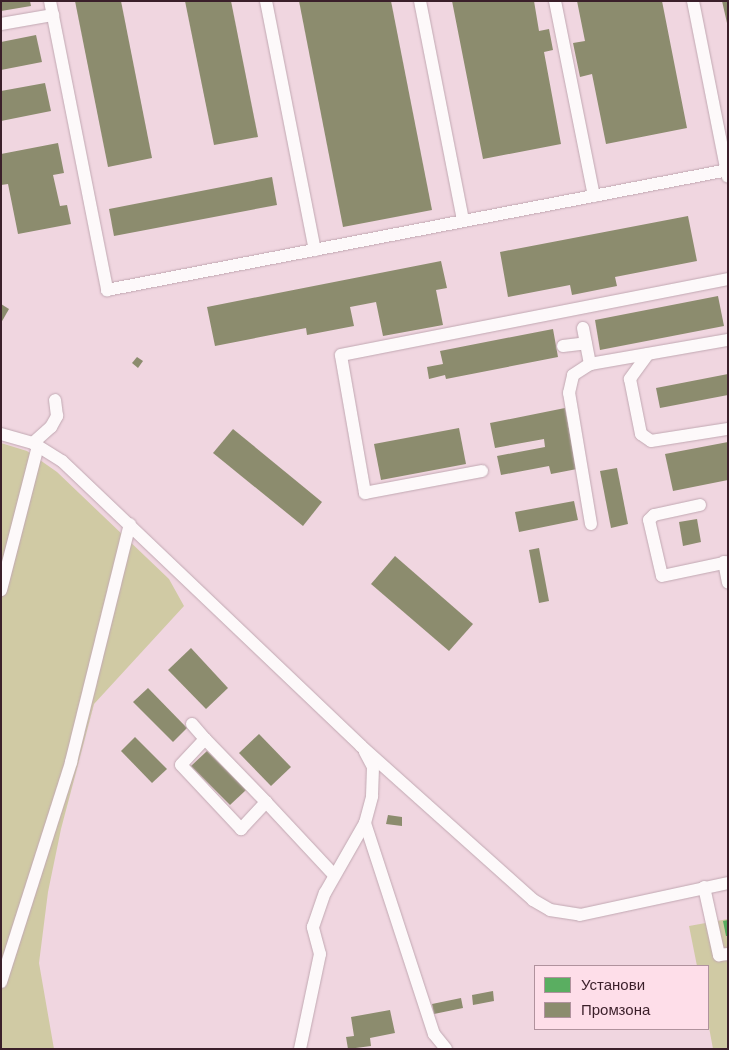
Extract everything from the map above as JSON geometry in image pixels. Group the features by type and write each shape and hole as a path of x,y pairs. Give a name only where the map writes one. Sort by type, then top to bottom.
{"lane":[{"path":"50,1 107,290 727,172 693,1"},
{"path":"266,1 315,250"},
{"path":"420,1 463,221"},
{"path":"555,1 594,196"},
{"path":"1,24 53,15"},
{"path":"482,471 365,493 341,355 728,279"},
{"path":"583,328 590,364"},
{"path":"592,524 570,393 573,374 590,364 728,340"},
{"path":"563,346 586,343"},
{"path":"648,354 630,379 641,434 651,441 728,429"},
{"path":"1,590 36,445 51,427 56,416 55,400"},
{"path":"1,434 36,445 62,461 361,746 533,900 550,910 580,915 728,883"},
{"path":"700,505 654,515 649,520 662,576 726,562 728,583"},
{"path":"1,982 72,762 130,524"},
{"path":"192,724 334,875"},
{"path":"205,739 181,765 241,828 266,802"},
{"path":"300,1049 320,954 313,927 334,875 365,823 372,796 373,766 361,746"},
{"path":"365,823 434,1034 446,1049"},
{"path":"704,887 720,955 728,954"}],"shaded area":[{"path":"1,443 27,451 57,472 169,579 184,606 94,704 61,829 48,892 39,963 54,1049 1,1049"},
{"path":"728,919 728,1049 713,1049 709,1027 709,965 697,965 689,926"}],"building: Установи":[{"path":"728,920 728,936 726,936 723,921"}],"building: Промзона":[{"path":"1,1 30,1 31,6 1,11"},
{"path":"75,1 121,1 152,158 108,167"},
{"path":"185,1 231,1 258,137 214,145"},
{"path":"299,1 391,1 432,210 343,227"},
{"path":"452,1 534,1 539,31 549,29 553,50 544,52 561,144 483,159"},
{"path":"577,1 662,1 687,128 606,144 592,74 580,77 573,43 585,41"},
{"path":"722,1 728,1 728,23 727,23"},
{"path":"36,35 42,62 1,70 1,42"},
{"path":"45,83 51,111 1,121 1,91"},
{"path":"58,143 64,173 53,175 60,206 67,205 71,224 18,234 8,184 1,185 1,154"},
{"path":"272,177 277,205 114,236 109,209"},
{"path":"688,216 697,261 615,277 617,286 572,295 570,285 508,297 500,252"},
{"path":"441,261 447,288 436,290 443,325 383,336 376,302 350,307 354,326 307,335 306,328 215,346 207,307"},
{"path":"718,296 724,326 600,350 595,320"},
{"path":"1,304 9,309 1,323"},
{"path":"553,329 558,357 446,379 445,375 429,379 427,367 443,364 440,351"},
{"path":"137,357 143,361 138,368 132,363"},
{"path":"728,374 728,395 660,408 656,388"},
{"path":"565,408 577,469 551,474 549,466 501,475 497,456 545,447 544,439 495,448 490,423"},
{"path":"459,428 466,464 381,480 374,444"},
{"path":"233,429 322,502 303,526 213,453"},
{"path":"728,442 728,480 673,491 665,454"},
{"path":"617,468 628,524 611,528 600,471"},
{"path":"574,501 578,520 519,532 515,512"},
{"path":"697,519 701,542 683,546 679,522"},
{"path":"539,548 549,601 539,603 529,550"},
{"path":"395,556 473,624 449,651 371,584"},
{"path":"191,648 228,688 206,709 168,670"},
{"path":"148,688 187,728 173,742 133,702"},
{"path":"259,734 291,767 271,786 239,753"},
{"path":"135,737 167,769 152,783 121,751"},
{"path":"207,751 246,790 230,805 191,766"},
{"path":"388,815 402,817 402,826 386,824"},
{"path":"493,991 494,1001 473,1005 472,995"},
{"path":"461,998 463,1008 434,1014 432,1004"},
{"path":"390,1010 395,1033 370,1038 371,1046 348,1049 346,1037 354,1036 351,1017"}]}
